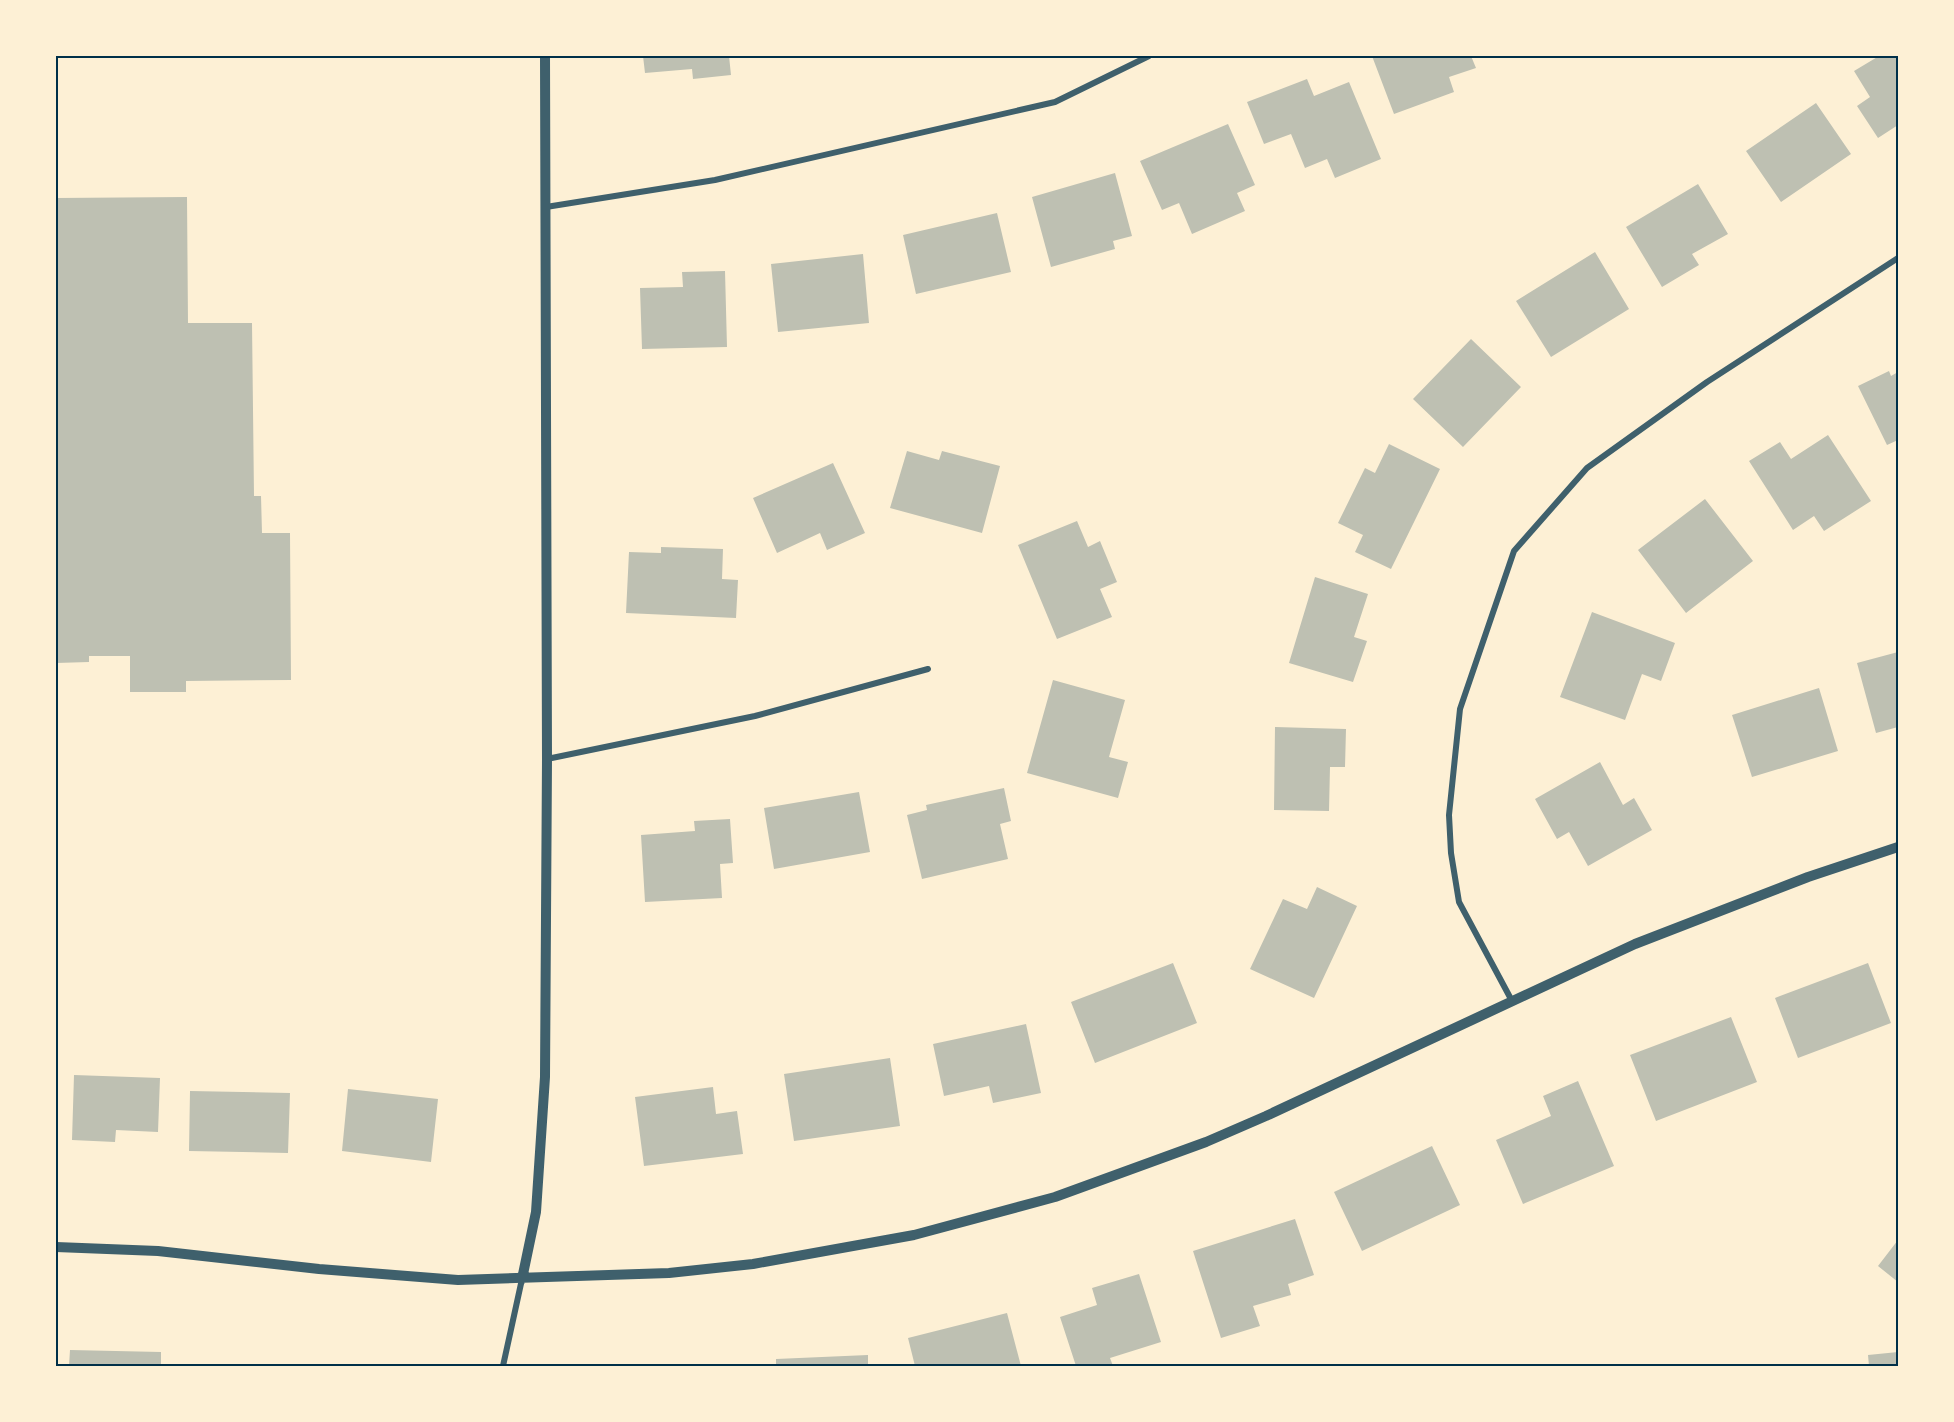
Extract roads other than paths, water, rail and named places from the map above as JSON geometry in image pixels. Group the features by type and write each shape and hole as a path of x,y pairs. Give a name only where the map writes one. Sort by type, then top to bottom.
{"street":[{"path":"503,1366 536,1212 544,1077 547,759 546,56"},
{"path":"546,207 715,180 1055,102 1149,56"},
{"path":"1512,1001 1459,902 1451,854 1449,814 1460,709 1514,551 1587,468 1707,382 1899,258"},
{"path":"547,759 755,716 928,669"},
{"path":"56,1247 158,1251 320,1269 458,1280 669,1273 753,1264 914,1235 1055,1197 1206,1142 1635,944 1808,877 1899,847"}]}
